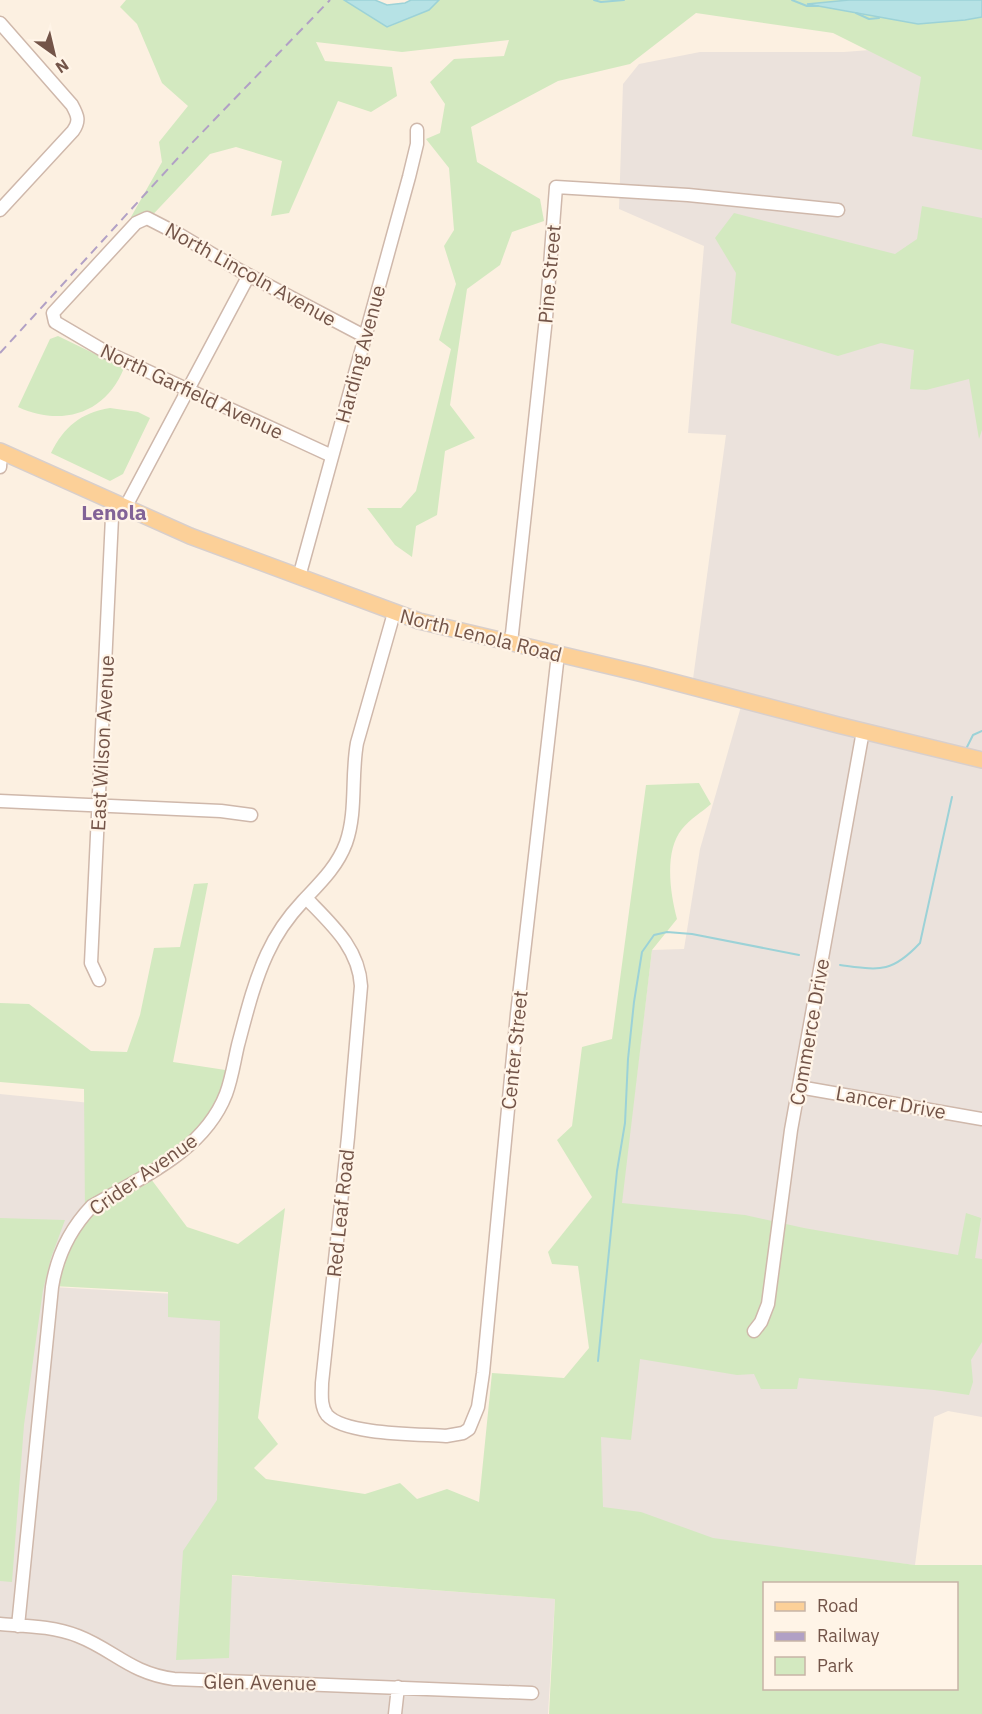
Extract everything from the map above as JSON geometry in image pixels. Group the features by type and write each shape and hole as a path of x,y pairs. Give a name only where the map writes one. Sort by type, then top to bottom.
{"main road":[{"name":"North Lenola Road","path":"0,452 190,536 394,613 448,629 635,672 982,760"}],"street":[{"path":"0,23 72,105 77,114 78,123 64,142 0,210"},
{"name":"Harding Avenue","path":"299,577 415,154 417,130"},
{"name":"Pine Street","path":"511,643 546,318 556,188 688,195 838,210"},
{"name":"North Lincoln Avenue","path":"55,322 53,313 57,307 136,223 147,218 366,337"},
{"name":"East Wilson Avenue","path":"99,980 92,963 112,517 190,390 249,275"},
{"name":"North Garfield Avenue","path":"55,322 106,352 332,456"},
{"path":"0,452 0,467"},
{"name":"Crider Avenue","path":"18,1626 52,1287 62,1248 92,1206 175,1156 198,1138 214,1117 226,1093 265,958 281,928 337,862 349,834 357,743 394,613"},
{"name":"Center Street","path":"455,1435 470,1429 474,1422 481,1384 517,1014 558,654"},
{"name":"Commerce Drive","path":"754,1331 761,1322 768,1304 779,1206 863,731"},
{"path":"0,801 221,811 252,815"},
{"name":"Red Leaf Road","path":"306,898 339,933 352,951 361,974 348,1137 322,1401 324,1408 334,1420 368,1430 455,1435"},
{"name":"Lancer Drive","path":"799,1087 982,1119"},
{"name":"Glen Avenue","path":"0,1624 48,1628 78,1636 131,1667 159,1677 189,1681 532,1693"},
{"path":"395,1714 398,1688"}],"shaded area":[{"path":"982,32 982,1417 948,1411 934,1417 915,1565 594,1527 598,1437 621,1203 652,950 684,949 700,849 744,696 693,679 726,435 688,433 704,246 619,209 623,84 639,64 700,52 844,52 922,46"},
{"path":"0,1094 131,1107 52,1287 228,1297 213,1574 555,1599 548,1714 0,1714"}],"green space":[{"path":"126,0 344,0 388,27 429,10 439,0 982,0 982,150 912,136 921,77 833,33 696,13 630,64 558,81 471,127 477,162 540,199 544,221 512,232 500,265 467,289 450,405 475,438 445,451 437,515 416,526 412,557 395,545 367,508 401,508 416,491 451,349 439,340 456,284 444,246 454,230 449,168 426,139 440,133 445,104 430,82 454,59 504,56 509,40 402,52 316,42 325,61 392,67 397,96 371,112 338,101 289,213 271,216 282,161 236,147 210,154 144,224 131,217 162,162 159,142 188,106 162,83 137,24 120,7"},
{"path":"922,206 982,218 982,430 979,439 969,379 926,390 910,389 914,350 881,343 838,356 731,323 736,273 715,238 734,213 895,254 917,239"},
{"path":"58,336 124,368 116,384 94,406 66,416 34,413 18,407 50,339"},
{"path":"110,408 138,412 150,418 123,474 110,481 51,453 61,436 74,423 90,413"},
{"path":"699,783 711,804 692,819 676,838 670,872 677,919 652,950 622,1203 745,1215 804,1228 958,1255 966,1213 981,1218 975,1258 982,1259 982,1342 971,1360 973,1382 969,1395 799,1378 797,1389 761,1389 754,1374 737,1375 640,1359 631,1440 601,1437 603,1507 641,1512 713,1538 915,1565 982,1565 982,1714 549,1714 555,1599 232,1575 229,1658 176,1660 183,1551 217,1500 220,1321 168,1317 168,1292 53,1286 75,1226 85,1216 84,1089 0,1082 0,1003 29,1004 91,1051 127,1052 140,1015 154,948 180,947 194,884 208,883 173,1062 232,1071 193,1142 145,1171 187,1227 238,1244 285,1208 258,1418 278,1444 254,1468 266,1479 365,1494 400,1483 417,1499 447,1489 479,1502 492,1373 564,1378 589,1348 578,1266 552,1264 548,1252 592,1197 557,1140 572,1126 582,1047 612,1039 646,785"},
{"path":"0,1218 65,1220 51,1258 43,1290 24,1425 12,1582 0,1581"}],"water":[{"path":"344,0 375,0 387,5 411,0 439,0 429,10 387,27"},
{"path":"849,0 982,0 982,17 918,24 807,4"}],"waterway":[{"path":"594,0 601,2 624,0"},
{"path":"792,0 807,6 818,6"},
{"path":"856,13 869,19 879,18"},
{"path":"967,747 973,735 982,731"},
{"path":"840,965 884,968 901,960 920,943 952,797"},
{"path":"598,1361 617,1171 625,1123 634,1002 642,952 654,935 667,932 692,934 799,955"}],"railway":[{"path":"0,353 189,146 330,0"}],"district":[{"name":"Lenola","path":"114,512"}]}
